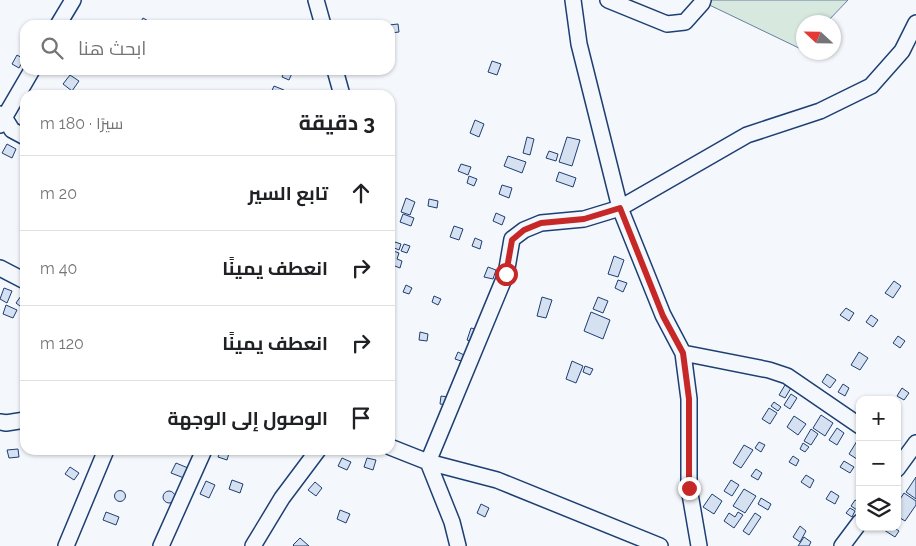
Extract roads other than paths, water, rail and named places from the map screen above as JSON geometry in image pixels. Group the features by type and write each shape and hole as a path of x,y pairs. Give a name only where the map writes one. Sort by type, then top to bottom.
{"street":[{"path":"61,20 73,0"},
{"path":"316,0 322,20"},
{"path":"573,0 579,44 620,208 663,316 683,353 689,399 689,488 699,546"},
{"path":"608,0 667,24 685,22 703,0"},
{"path":"458,546 452,522 428,462 506,274 512,240 524,230 541,223 584,219 620,208 748,135 820,111 871,86 902,51 916,23"},
{"path":"20,134 12,130 1,118 29,75"},
{"path":"336,75 341,90"},
{"path":"0,268 20,278"},
{"path":"683,353 769,370 787,376 856,423"},
{"path":"2,425 20,421"},
{"path":"904,461 916,443"},
{"path":"395,449 428,462 497,480 660,546"},
{"path":"66,546 104,455"},
{"path":"161,546 202,455"},
{"path":"253,546 282,498 314,455"},
{"path":"842,546 856,527"}]}
